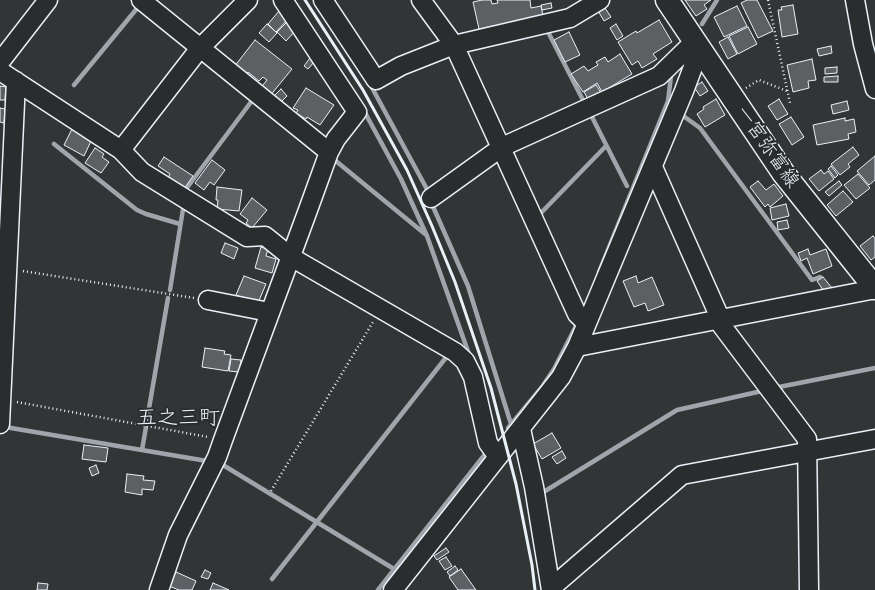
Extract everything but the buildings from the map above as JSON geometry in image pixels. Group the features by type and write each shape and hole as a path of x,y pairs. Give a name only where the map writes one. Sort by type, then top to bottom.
{"main road":[{"name":"一宮弥富線","path":"667,0 784,174 875,289"}],"street":[{"path":"0,62 48,0"},
{"path":"141,0 329,152"},
{"path":"121,150 200,48 248,0"},
{"path":"163,589 178,535 217,457 329,152 336,139 357,112 283,0"},
{"path":"323,0 376,80 401,66 454,45 570,18 600,0"},
{"path":"421,0 454,45 502,147 576,314 586,323"},
{"path":"855,0 867,25 863,44 875,89"},
{"path":"431,198 502,147 659,76 695,41"},
{"path":"393,590 561,377 577,347 653,167 693,67 695,41"},
{"path":"0,71 121,150 142,172 248,237 264,236 291,257 380,310 455,352 465,361 473,377 488,443 498,457"},
{"path":"0,424 7,269 5,222 16,82"},
{"path":"653,167 720,318 722,326 807,439 809,590"},
{"path":"577,347 875,289"},
{"path":"208,300 269,312"},
{"path":"521,428 534,487 551,589"},
{"path":"551,589 682,475 875,439"}],"path":[{"path":"768,0 790,103"},
{"path":"731,95 759,80 787,91"},
{"path":"7,269 208,300"},
{"path":"271,491 380,310"},
{"path":"1,391 223,440"}],"waterway":[{"path":"702,24 717,0"},
{"path":"74,85 139,6"},
{"path":"546,28 585,104"},
{"path":"599,272 668,101 671,76"},
{"path":"370,84 429,193"},
{"path":"186,189 254,98"},
{"path":"363,109 401,179 427,236 470,357"},
{"path":"590,113 627,186"},
{"path":"682,115 700,128 812,280 820,277"},
{"path":"54,144 137,210 180,224"},
{"path":"538,216 606,146"},
{"path":"331,157 425,234"},
{"path":"431,202 468,286 511,424"},
{"path":"170,290 184,203"},
{"path":"147,420 168,298"},
{"path":"508,428 542,387 554,369 575,328"},
{"path":"272,579 448,355"},
{"path":"779,387 875,368"},
{"path":"542,493 677,410 762,391"},
{"path":"5,427 207,461"},
{"path":"142,450 146,427"},
{"path":"378,590 486,453"},
{"path":"218,462 394,569"}],"railway":[{"path":"305,0 363,90 407,170 455,282 491,388 516,484 532,565 535,590"}],"district":[{"name":"五之三町","path":"178,418"}]}
